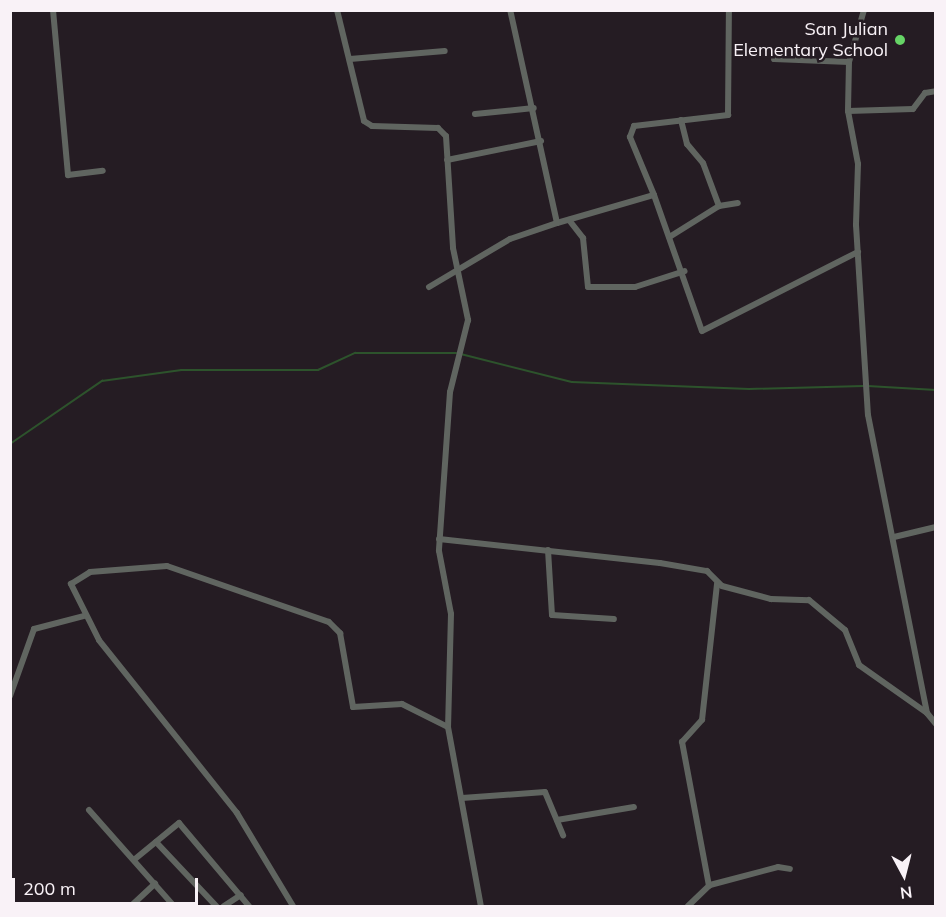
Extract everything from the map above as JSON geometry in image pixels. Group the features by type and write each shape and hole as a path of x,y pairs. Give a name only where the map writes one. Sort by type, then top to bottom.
{"street":[{"path":"53,10 68,176 103,171"},
{"path":"337,10 364,121 372,126 441,129 447,160 459,271 468,320 455,359 441,473 439,539 451,614 448,727 481,906"},
{"path":"510,10 534,108 556,223"},
{"path":"729,10 730,112 638,124 631,130 685,271 702,331 858,252"},
{"path":"864,10 849,62 848,111 858,164 858,252 868,391 875,459 894,537 927,713"},
{"path":"350,59 445,51"},
{"path":"774,59 849,62"},
{"path":"848,111 913,109 925,93 936,91"},
{"path":"475,114 534,108"},
{"path":"681,120 687,144 703,163 720,206"},
{"path":"447,160 541,141"},
{"path":"429,287 519,234 654,195"},
{"path":"671,236 720,206 738,202"},
{"path":"569,220 583,238 588,287 635,287 685,271"},
{"path":"894,537 936,527"},
{"path":"439,539 548,550 707,571 717,584 817,603 845,630 859,665 927,713 936,724"},
{"path":"548,550 552,615 614,619"},
{"path":"293,906 237,813 126,677 84,616 69,587 82,575 181,568 335,625 353,707 402,704 448,727"},
{"path":"709,886 681,749 684,737 702,720 717,584"},
{"path":"10,696 34,629 84,616"},
{"path":"462,798 545,792 563,835"},
{"path":"557,820 634,807"},
{"path":"89,810 135,859 174,906"},
{"path":"135,859 179,823 249,906"},
{"path":"156,842 216,906"},
{"path":"688,906 715,880 790,869"},
{"path":"131,906 155,884"},
{"path":"224,906 241,895"}],"waterway":[{"path":"10,444 102,381 181,370 318,370 355,353 456,353"},
{"path":"461,354 572,382 749,389 863,386"},
{"path":"868,386 936,390"}],"place":[{"name":"San Julian Elementary School","path":"900,40"}]}
